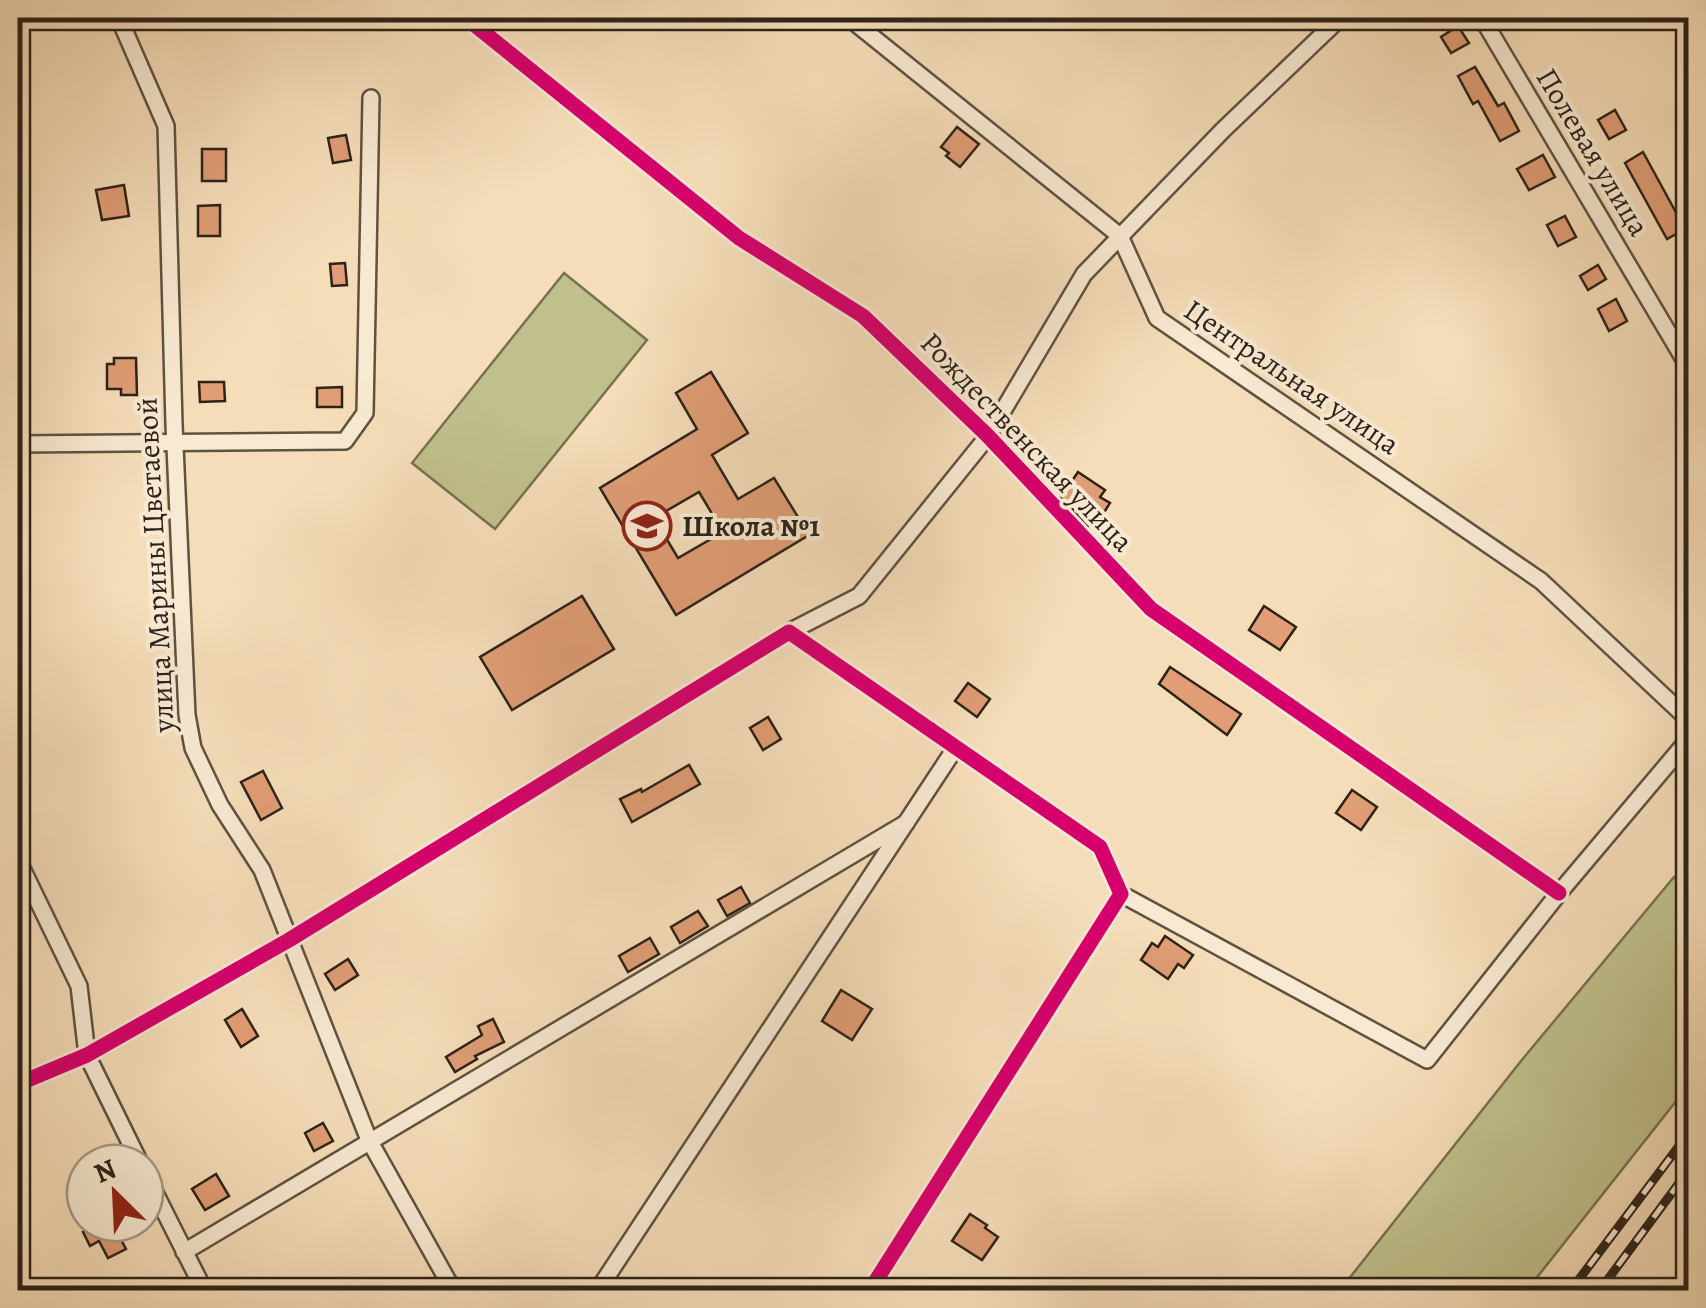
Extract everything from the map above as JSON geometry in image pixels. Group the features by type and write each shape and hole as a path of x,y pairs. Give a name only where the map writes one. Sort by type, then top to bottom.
{"street":[{"name":"улица Марины Цветаевой","path":"119,18 166,126 175,443 187,715 192,748 220,805 262,870 369,1140 452,1290"},
{"name":"Рождественская улица","path":"466,18 739,238 863,316 988,436 1151,609 1559,893"},
{"name":"Центральная улица","path":"849,18 1120,236 1157,318 1541,581 1688,719"},
{"path":"18,1084 88,1055 288,940 789,632 859,596 988,436 1084,274 1223,130 1340,18"},
{"name":"Полевая улица","path":"1482,18 1688,366"},
{"path":"18,444 345,441 366,414 372,98"},
{"path":"789,632 1100,847 1121,894 1426,1060 1688,740"},
{"path":"598,1290 956,747"},
{"path":"184,1252 906,823"},
{"path":"18,860 79,986 88,1055 130,1143"},
{"path":"870,1290 1121,894"},
{"path":"165,1214 204,1290"}],"green space":[{"path":"564,273 647,340 495,529 412,463"},
{"path":"1674,877 1688,889 1688,1086 1527,1290 1340,1290 1521,1061"}],"building":[{"path":"1458,26 1469,43 1451,53 1441,37"},
{"path":"1475,67 1498,106 1504,103 1519,131 1500,141 1478,101 1473,104 1458,76"},
{"path":"1615,110 1626,130 1609,139 1598,120"},
{"path":"957,127 979,144 960,167 941,147"},
{"path":"346,135 351,160 333,163 328,138"},
{"path":"202,149 226,149 226,181 202,181"},
{"path":"1643,152 1685,229 1667,239 1625,163"},
{"path":"1543,155 1555,177 1529,190 1517,169"},
{"path":"124,185 129,216 102,220 96,190"},
{"path":"220,205 220,236 198,236 198,206"},
{"path":"1565,216 1576,237 1558,246 1547,225"},
{"path":"345,263 347,285 332,286 330,264"},
{"path":"1598,265 1606,279 1588,290 1580,276"},
{"path":"1616,299 1627,321 1609,331 1598,309"},
{"path":"114,358 136,358 137,395 121,395 121,389 107,389 107,364 114,364"},
{"path":"711,372 748,433 712,455 738,499 774,478 809,535 676,615 600,488 697,429 676,393","holes":["699,492 723,532 678,558 654,518"]},
{"path":"199,382 224,382 225,401 200,402"},
{"path":"342,387 342,407 317,407 317,388"},
{"path":"1078,472 1105,490 1100,497 1110,503 1096,525 1091,521 1088,526 1061,497"},
{"path":"582,596 614,649 512,710 480,657"},
{"path":"1264,606 1296,627 1280,650 1249,630"},
{"path":"1170,667 1241,714 1227,735 1159,684"},
{"path":"968,683 990,699 977,717 955,701"},
{"path":"768,717 781,739 763,750 750,728"},
{"path":"689,765 700,784 632,822 620,799 641,789 642,792"},
{"path":"263,771 282,808 261,820 241,782"},
{"path":"1352,790 1377,807 1361,830 1336,813"},
{"path":"741,887 750,903 727,916 718,900"},
{"path":"698,911 708,926 680,943 671,927"},
{"path":"1165,936 1193,955 1184,968 1178,964 1168,979 1141,960 1152,943 1158,947"},
{"path":"650,938 659,954 628,972 619,956"},
{"path":"348,959 358,975 335,990 325,974"},
{"path":"841,990 872,1009 852,1040 822,1021"},
{"path":"242,1009 258,1036 241,1047 225,1020"},
{"path":"493,1019 504,1042 475,1056 477,1059 455,1072 446,1057 482,1035 478,1026"},
{"path":"323,1123 333,1141 314,1151 305,1133"},
{"path":"216,1174 229,1196 205,1210 192,1189"},
{"path":"970,1214 998,1237 982,1260 952,1241"},
{"path":"100,1243 123,1243 126,1249 108,1258"}],"railway":[{"path":"1571,1290 1688,1134"},
{"path":"1600,1290 1688,1171"}],"cycle path":[{"path":"466,18 739,238 863,316 988,436 1151,609 1559,893"},
{"path":"18,1084 87,1055 289,940 789,632 1100,847 1121,894 870,1290"}],"place":[{"name":"Школа №1","path":"647,526"}]}
